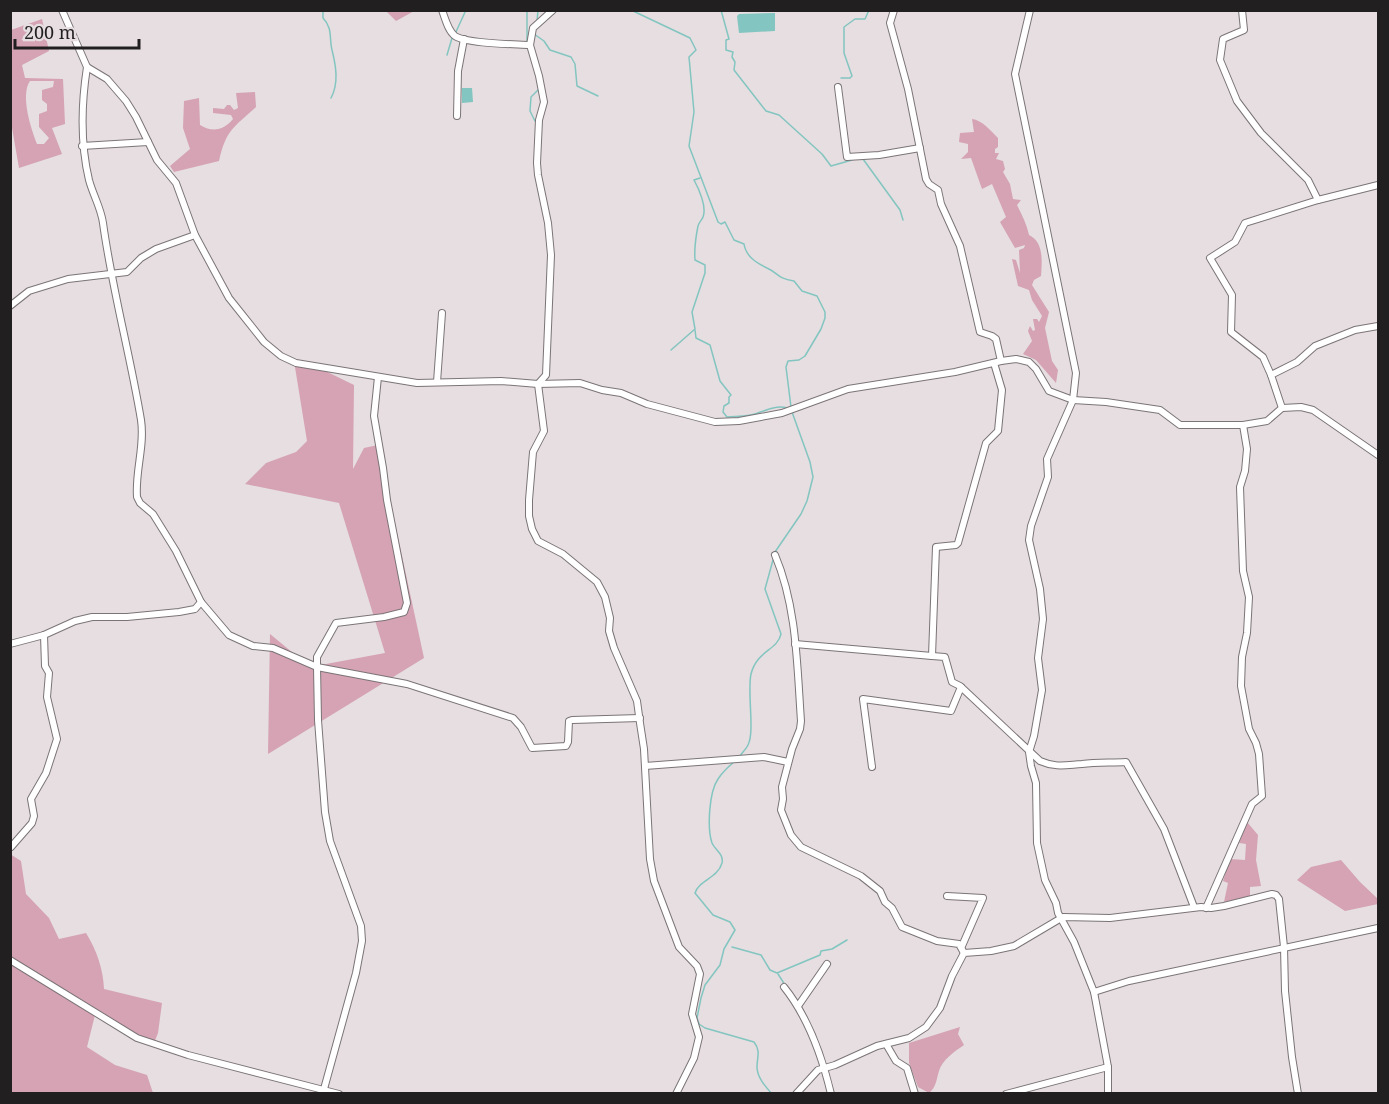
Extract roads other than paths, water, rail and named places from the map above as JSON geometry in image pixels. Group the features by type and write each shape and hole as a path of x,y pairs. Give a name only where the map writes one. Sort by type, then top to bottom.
{"street":[{"path":"62,10 87,67 81,127 82,146 90,183 103,221 105,244 141,422 142,438 137,497 153,514 176,551 201,602 229,635 242,642 253,646 273,648 317,667 407,684 513,718 521,727 532,748 566,746 569,721 572,720 640,718"},
{"path":"442,10 454,35 464,39 525,44"},
{"path":"554,10 533,27 525,44 544,102 537,140 538,175 548,223 551,255 546,375 538,384 544,431 534,452 529,516 538,541 563,554 597,582 610,618 609,631 614,648 637,701 645,766 650,859 654,881 679,947 697,966 700,974 692,1014 699,1037 694,1058 676,1094"},
{"path":"894,10 890,23 908,89 926,179 938,190 941,204 960,246 980,332 996,339 1002,390 998,431 986,443 958,543 936,547 932,656"},
{"path":"1030,10 1015,74 1076,372 1073,400 1047,459 1048,477 1031,526 1029,540 1040,590 1043,619 1038,658 1042,690 1029,752 1030,766 1036,783 1036,821 1045,880 1094,992 1108,1067 1108,1094"},
{"path":"1242,10 1244,30 1223,39 1220,60 1237,101 1261,133 1308,180 1318,200"},
{"path":"457,116 458,71 464,39"},
{"path":"87,67 107,79 117,89 136,117 157,160 176,183 195,235 229,298 264,342 281,356 296,363 417,383 501,381 538,384 580,383 715,422 739,421 782,412 848,389 955,372 1016,359 1029,362 1049,390 1073,400 1160,410 1180,425 1243,425 1267,421 1282,408 1301,407 1313,410 1378,455"},
{"path":"838,87 847,157 879,155 920,148"},
{"path":"82,146 148,142"},
{"path":"1282,408 1263,357 1231,332 1232,296 1210,258 1235,242 1245,224 1318,200 1378,185"},
{"path":"10,306 29,291 69,279 127,272 141,258 156,249 195,235"},
{"path":"437,382 442,313"},
{"path":"1271,375 1297,362 1315,346 1355,330 1378,326"},
{"path":"324,1089 363,941 361,926 328,831 318,720 317,657 336,623 404,612 407,603 376,435 374,416 378,377"},
{"path":"1206,908 1252,804 1262,796 1259,754 1249,729 1241,686 1249,597 1243,571 1239,487 1245,471 1248,449 1243,425"},
{"path":"775,555 789,594 801,721 782,787 781,810 791,836 801,847 861,876 880,891 902,927 937,941 959,944 963,950"},
{"path":"10,644 44,635 75,621 92,617 127,617 179,612 195,609 201,602"},
{"path":"11,847 32,823 34,816 31,799 46,773 57,739 47,697 49,673 45,666 44,635"},
{"path":"795,644 945,657 952,682 961,687 1040,761 1052,766 1126,762 1164,829 1194,907"},
{"path":"872,767 863,699 951,711 961,687"},
{"path":"645,766 764,757 788,762"},
{"path":"963,950 991,951 1014,946 1063,916 1110,918 1194,907 1224,906 1272,894 1276,895 1279,899 1284,947 1285,991 1298,1094"},
{"path":"796,1094 818,1070 835,1065 876,1046 909,1038 926,1027 940,1008 983,898 947,896"},
{"path":"1094,992 1129,981 1378,928"},
{"path":"10,960 137,1038 188,1055 339,1094"},
{"path":"798,1006 827,964"},
{"path":"784,987 798,1006 825,1067 831,1094"},
{"path":"886,1044 896,1061 907,1068 915,1094"},
{"path":"1006,1094 1108,1067"}],"water":[{"path":"775,13 775,31 739,33 737,16 739,14"},
{"path":"462,88 472,88 473,102 462,103"}],"waterway":[{"path":"323,10 336,68 336,80 331,98"},
{"path":"455,34 466,10"},
{"path":"527,10 527,43"},
{"path":"537,21 538,10"},
{"path":"631,10 690,38 696,50 689,57 694,112 689,146 718,222 721,224 725,222 734,240 744,244 747,253 756,262 781,277 794,281 802,291 817,296 825,312 821,329 805,356 799,360 788,361 786,367 791,407"},
{"path":"721,10 729,39 726,40 726,50 733,52 734,70 766,111 779,115 822,154 831,166 852,160"},
{"path":"841,78 852,76 844,53 844,27 855,19 865,19 869,10"},
{"path":"534,34 544,41 550,50 571,57 575,64 577,86 598,96"},
{"path":"447,55 452,38"},
{"path":"535,121 530,111 531,97 538,90"},
{"path":"859,159 863,159 900,210 903,220"},
{"path":"671,350 695,329 692,312 705,273 705,265 695,260 698,226 704,213 702,198 694,180 700,178"},
{"path":"695,330 696,338 710,345 720,381 731,395 729,403 724,406 723,412 727,417 751,415 776,407 787,408"},
{"path":"775,552 801,514 813,477 792,412"},
{"path":"739,757 750,739 751,674 758,660 779,640 781,634 765,589 773,560"},
{"path":"734,762 718,779 711,801 710,836 722,857 722,863 717,872 700,885 695,893 713,915 730,922 735,930 724,949 720,965 705,985 697,1018 699,1024 705,1028 754,1042 758,1051 758,1074 772,1094"},
{"path":"732,947 761,955 770,970 777,973 820,955 821,951 832,949 847,940"},
{"path":"778,974 785,985"}]}
